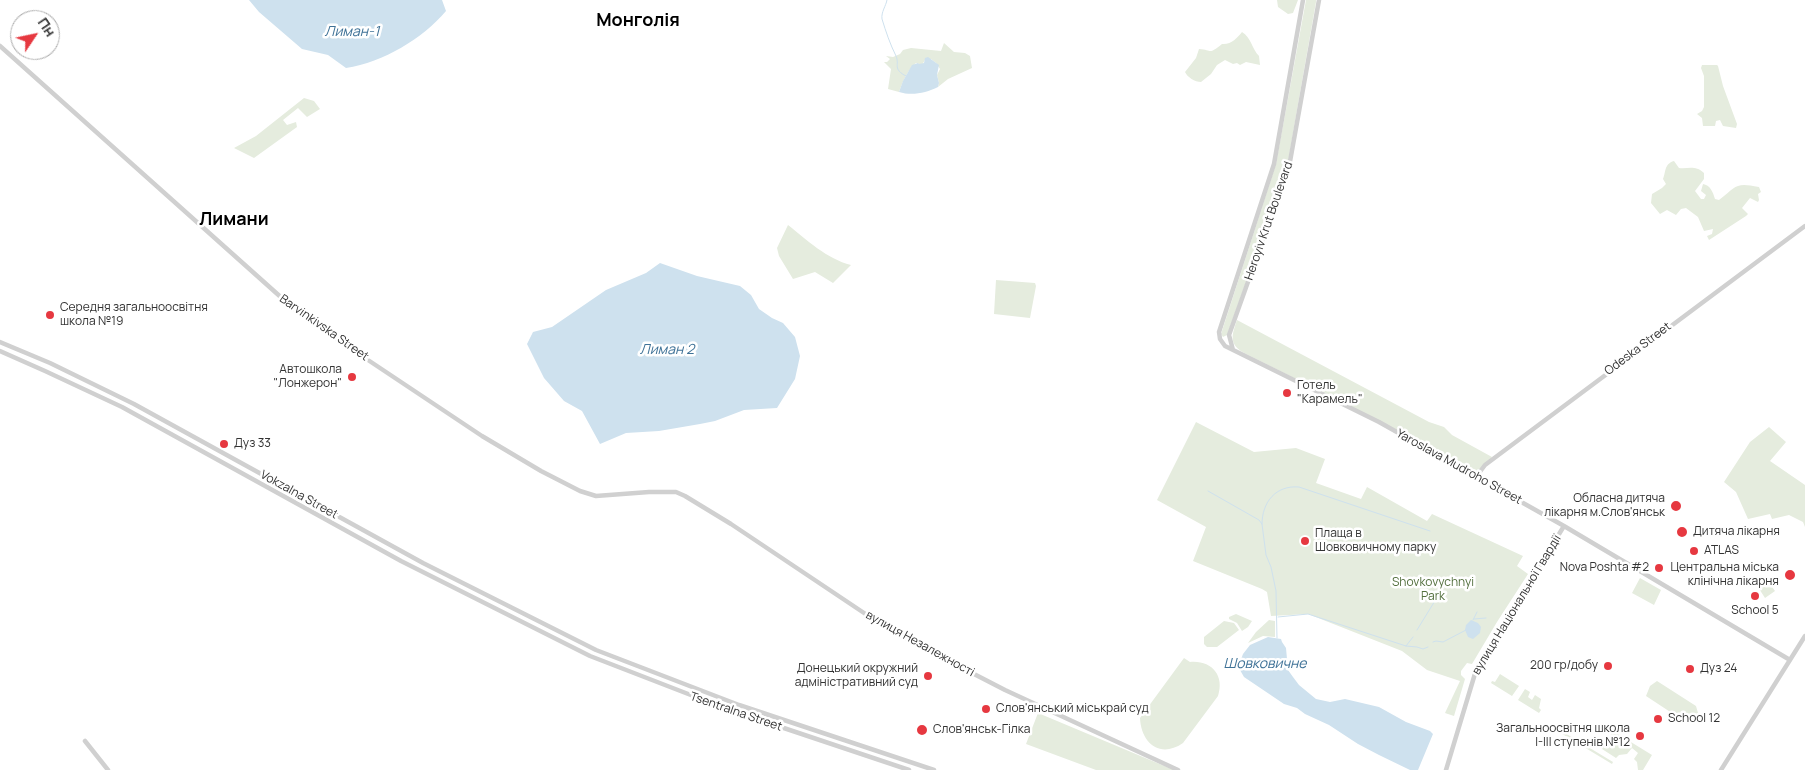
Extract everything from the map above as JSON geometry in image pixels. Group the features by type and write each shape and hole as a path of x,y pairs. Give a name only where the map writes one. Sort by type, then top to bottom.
{"street":[{"name":"Heroyiv Krut Boulevard","path":"1225,346 1220,339 1219,332 1274,164 1303,0"},
{"name":"Heroyiv Krut Boulevard","path":"1233,350 1229,335 1289,167 1319,0"},
{"name":"Barvinkivska Street","path":"0,46 293,308 482,436 541,471 596,496 676,492"},
{"name":"Odeska Street","path":"1476,477 1485,465 1805,226"},
{"name":"Vokzalna Street","path":"0,342 50,363 134,404 423,563 596,650"},
{"name":"Yaroslava Mudroho Street","path":"1225,346 1379,422 1564,526 1790,660"},
{"name":"Vokzalna Street","path":"0,351 46,370 122,407 401,561 568,645"},
{"name":"вулиця Незалежності","path":"676,492 731,524 873,619 912,642 1005,690 1178,770"},
{"name":"вулиця Національної Гвардії","path":"1446,770 1477,667 1564,526"},
{"path":"1721,770 1805,636"},
{"name":"Tsentralna Street","path":"568,645 590,656 684,694 908,770"},
{"name":"Tsentralna Street","path":"596,650 739,705 934,770"},
{"path":"85,741 108,770"}],"green space":[{"path":"1277,0 1298,0 1293,13 1288,14 1278,7"},
{"path":"1306,0 1316,0 1316,2 1287,167 1227,335 1223,337 1221,334 1276,164"},
{"path":"1242,32 1259,56 1260,65 1246,62 1240,65 1237,63 1233,64 1225,60 1217,65 1211,74 1201,82 1194,80 1186,74 1185,72 1196,58 1199,49 1212,51 1222,44 1236,39"},
{"path":"944,43 954,52 965,53 970,56 972,68 948,79 938,87 937,75 940,69 931,59 925,60 922,65 916,63 910,69 899,92 888,89 891,69 884,62 890,59 886,56 893,57 900,54 903,50 911,48 941,51"},
{"path":"1702,65 1718,66 1737,124 1736,128 1723,126 1720,120 1716,121 1715,126 1703,126 1702,118 1697,114 1704,107"},
{"path":"304,98 314,101 320,109 307,117 298,108 283,120 287,125 296,122 297,127 254,158 234,148 256,136"},
{"path":"1674,161 1679,168 1695,168 1704,173 1704,179 1695,191 1701,199 1704,199 1706,195 1701,191 1703,184 1709,187 1715,199 1719,200 1737,186 1759,187 1761,192 1758,194 1759,200 1758,202 1750,198 1742,208 1748,214 1709,240 1707,236 1712,234 1713,229 1704,231 1698,217 1686,208 1681,209 1676,215 1667,210 1660,214 1651,203 1652,194 1666,184 1663,179 1666,168 1668,164"},
{"path":"788,225 826,254 851,265 833,283 815,272 793,279 779,256 777,248"},
{"path":"996,280 1035,283 1030,318 994,314"},
{"path":"1237,320 1429,422 1444,427 1452,435 1492,457 1485,466 1475,473 1470,472 1372,417 1240,351 1233,340 1233,331"},
{"name":"Shovkovychnyi Park","path":"1196,422 1254,452 1296,448 1325,459 1316,483 1361,499 1367,487 1427,521 1432,514 1523,556 1517,566 1528,574 1472,664 1467,663 1461,671 1461,675 1465,679 1454,716 1445,713 1460,681 1427,670 1402,651 1308,614 1271,616 1267,592 1193,561 1206,527 1157,500"},
{"path":"1769,427 1786,442 1770,461 1805,485 1805,527 1803,522 1789,515 1772,519 1770,514 1748,519 1736,492 1724,482 1750,442"},
{"path":"1640,578 1661,590 1654,605 1632,593"},
{"path":"1766,578 1775,591 1765,598 1756,584"},
{"path":"1236,614 1252,621 1242,631 1237,623 1229,619 1229,617"},
{"path":"1269,620 1275,621 1275,637 1263,636 1248,643 1256,632"},
{"path":"1224,621 1234,623 1239,630 1217,647 1207,647 1204,644 1204,637"},
{"path":"1184,658 1190,662 1198,662 1210,666 1214,670 1220,682 1218,696 1183,743 1175,748 1160,749 1153,746 1144,735 1140,718"},
{"path":"1500,674 1519,686 1512,696 1491,683 1492,681 1495,682"},
{"path":"1657,681 1696,706 1698,713 1695,720 1687,723 1646,696 1650,686"},
{"path":"1525,689 1530,692 1528,697 1532,700 1535,695 1541,699 1539,708 1541,710 1539,713 1518,700"},
{"path":"1038,713 1174,770 1096,770 1026,744"},
{"path":"1560,730 1613,762 1612,764 1559,732"},
{"path":"1613,731 1652,755 1643,770 1638,770 1637,762 1634,759 1638,753 1632,748 1627,754 1619,755 1616,758 1602,749"}],"water":[{"name":"Лиман-1","path":"249,0 442,0 446,11 426,31 401,48 374,61 346,68 328,55 302,49 259,12"},
{"path":"928,57 939,65 937,75 938,87 919,93 899,92 912,65 924,63 925,58"},
{"name":"Лиман 2","path":"660,263 697,276 740,286 751,295 759,309 783,323 795,337 800,356 795,379 777,408 744,410 715,421 659,431 626,433 600,444 582,411 564,401 544,378 527,344 533,332 552,327 606,290 646,273"},
{"path":"1471,620 1478,623 1481,627 1480,633 1473,639 1468,637 1465,630 1466,625"},
{"name":"Шовковичне","path":"1268,637 1281,639 1286,648 1288,670 1299,685 1316,699 1330,702 1345,699 1379,707 1406,722 1430,731 1433,734 1418,770 1410,770 1358,744 1329,725 1305,714 1297,708 1284,704 1244,677 1240,670 1243,654 1250,645"}],"waterway":[{"path":"887,0 882,19 897,59 898,69 906,76"},
{"path":"1262,524 1265,509 1272,496 1284,489 1299,487 1430,531"},
{"path":"1208,491 1259,520 1262,524 1266,555 1271,567 1276,591 1277,638"},
{"path":"1417,630 1441,591"},
{"path":"1473,620 1477,612"},
{"path":"1278,617 1308,614 1406,646 1423,649 1428,647"},
{"path":"1474,619 1486,618"},
{"path":"1433,642 1443,642 1466,630"},
{"path":"1406,646 1413,637"}],"place":[{"name":"Середня загальноосвітня школа №19","path":"50,315"},
{"name":"Автошкола \"Лонжерон\"","path":"352,377"},
{"name":"Готель \"Карамель\"","path":"1287,393"},
{"name":"Дуз 33","path":"224,444"},
{"name":"Обласна дитяча лікарня м.Слов'янськ","path":"1676,506"},
{"name":"Дитяча лікарня","path":"1682,532"},
{"name":"Плаща в Шовковичному парку","path":"1305,541"},
{"name":"ATLAS","path":"1694,551"},
{"name":"Nova Poshta #2","path":"1659,568"},
{"name":"Центральна міська клінічна лікарня","path":"1790,575"},
{"name":"School 5","path":"1755,596"},
{"name":"200 гр/добу","path":"1608,666"},
{"name":"Дуз 24","path":"1690,669"},
{"name":"Донецький окружний адміністративний суд","path":"928,676"},
{"name":"Слов'янський міськрай суд","path":"986,709"},
{"name":"School 12","path":"1658,719"},
{"name":"Слов'янськ-Гілка","path":"922,730"},
{"name":"Загальноосвітня школа І-ІІІ ступенів №12","path":"1640,736"}],"district":[{"name":"Монголія","path":"638,21"},
{"name":"Лимани","path":"234,220"}]}
